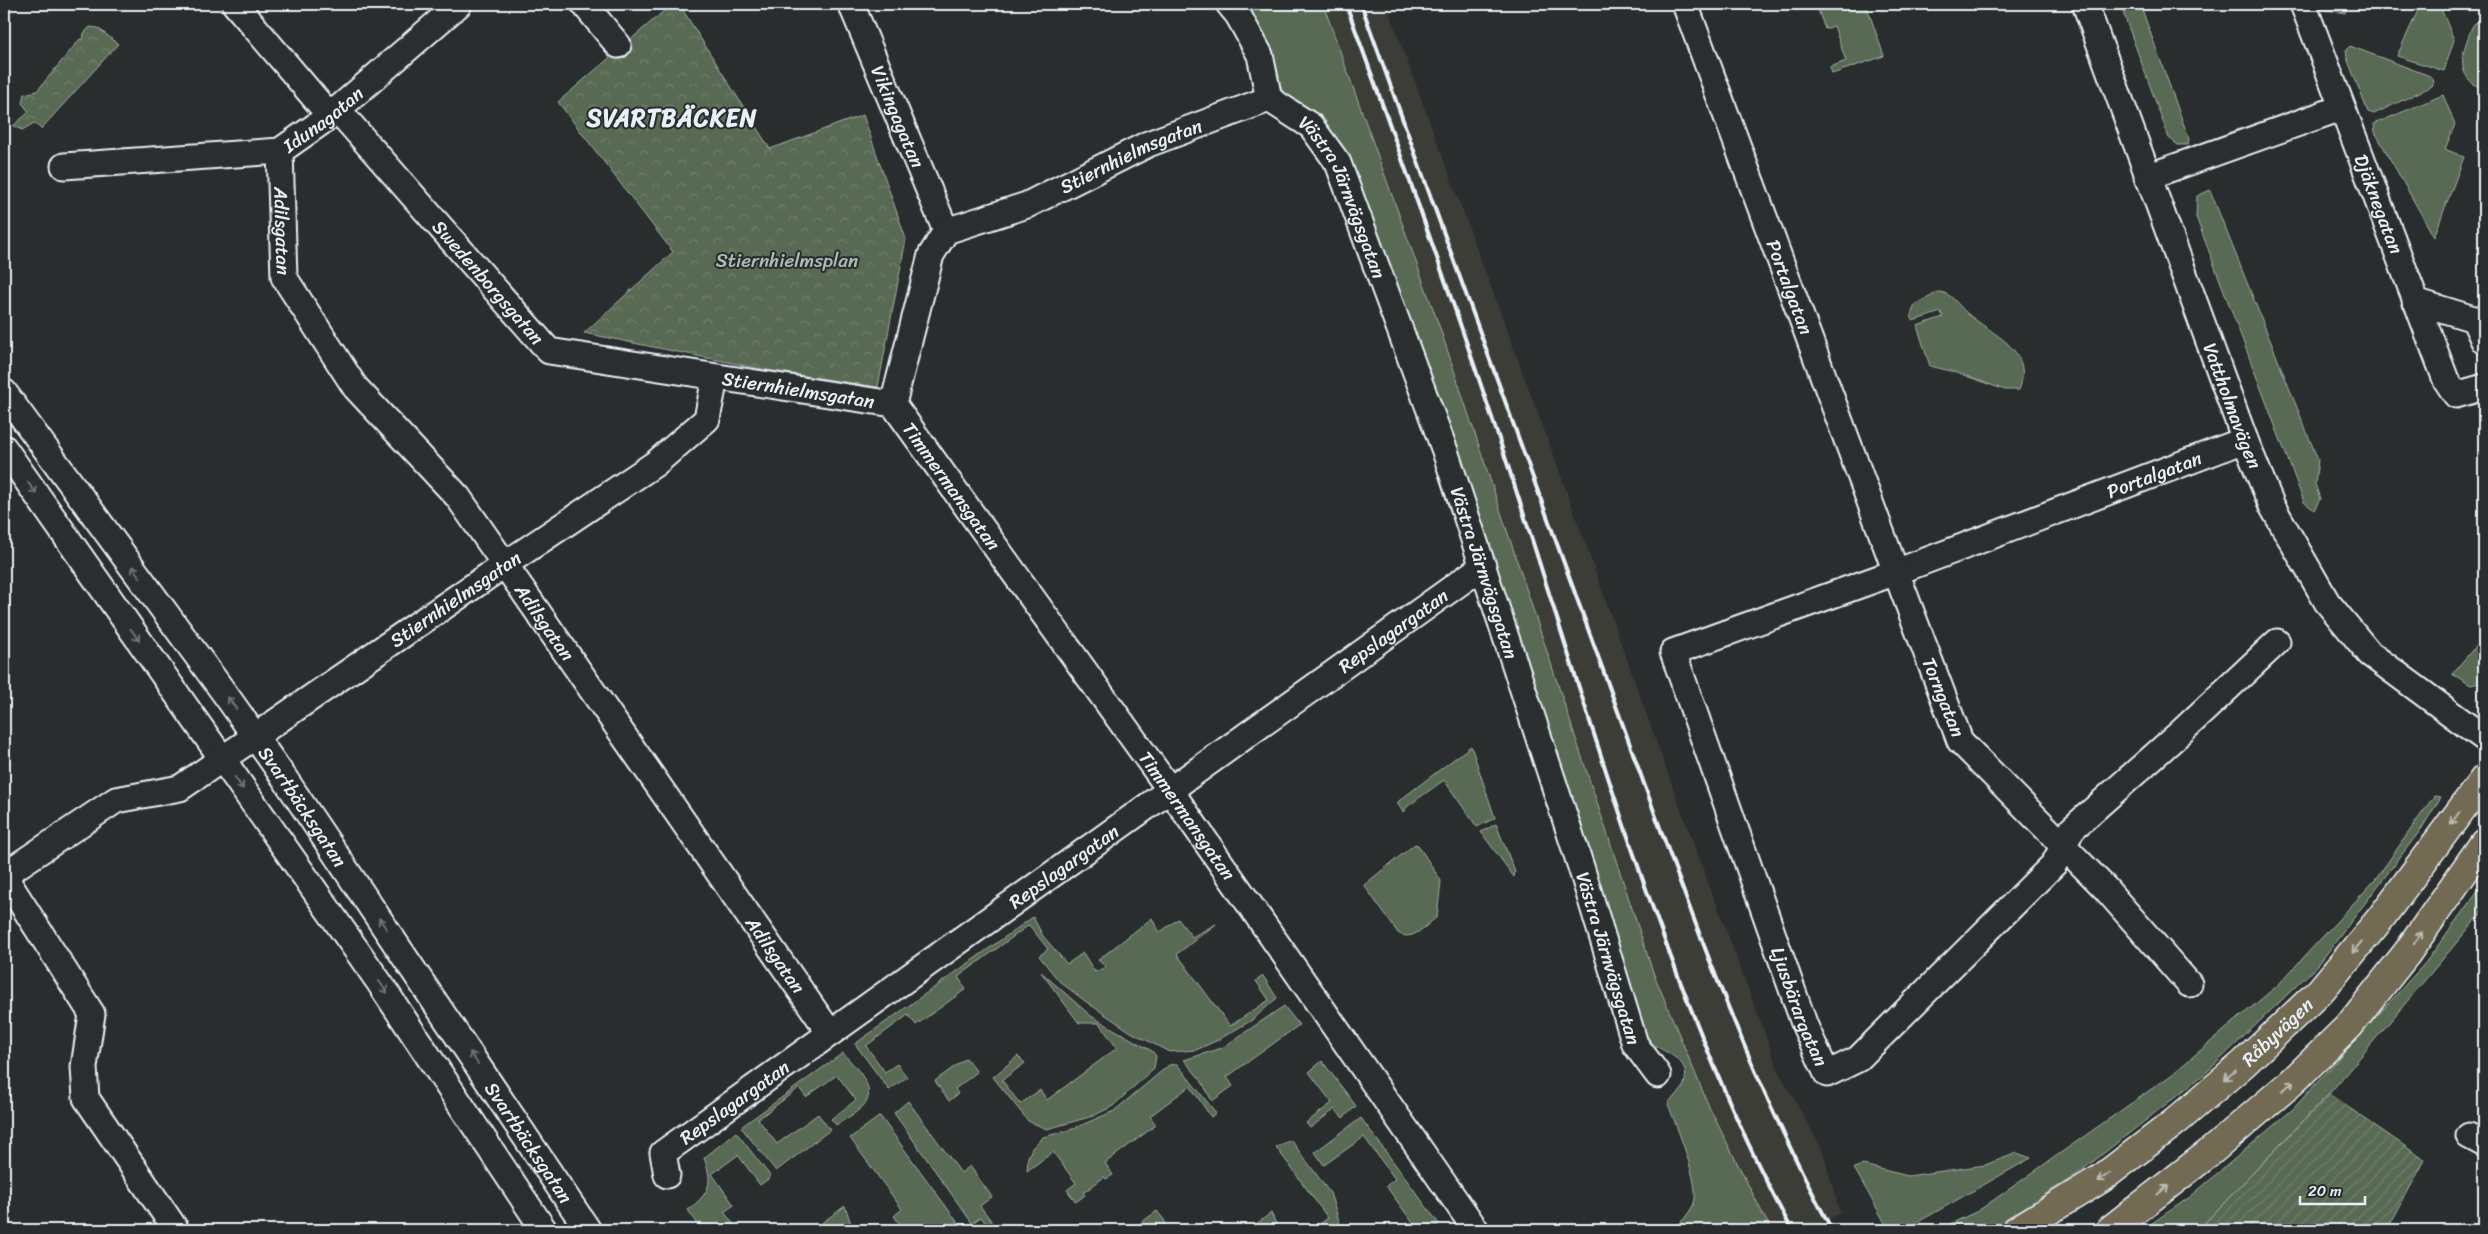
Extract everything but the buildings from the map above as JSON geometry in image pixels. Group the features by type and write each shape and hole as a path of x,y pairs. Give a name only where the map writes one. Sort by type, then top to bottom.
{"main road":[{"name":"Råbyvägen","path":"2017,1230 2102,1178 2175,1122 2243,1064 2320,991 2380,919 2484,779"},
{"path":"2110,1230 2209,1153 2284,1089 2349,1026 2407,953 2484,843"}],"street":[{"name":"Swedenborgsgatan","path":"236,4 549,351 715,378"},
{"name":"Idunagatan","path":"64,166 280,151 334,112 459,4"},
{"path":"584,4 618,44"},
{"name":"Vikingagatan","path":"851,4 946,231"},
{"path":"1229,4 1238,14 1260,55 1269,98"},
{"name":"Portalgatan","path":"1685,4 1896,572"},
{"name":"Vattholmavägen","path":"2085,4 2147,177 2245,440 2272,506 2326,602 2370,654 2484,738"},
{"name":"Djäknegatan","path":"2303,4 2446,380 2456,395 2484,387"},
{"name":"Stiernhielmsgatan","path":"222,759 656,463 707,418 715,378 893,404 931,255 946,231 1027,205 1148,144 1269,98"},
{"name":"Västra Järnvägsgatan","path":"1269,98 1312,126 1338,163 1445,451 1636,1044 1658,1075"},
{"path":"2147,177 2341,108"},
{"name":"Adilsgatan","path":"280,151 284,277 355,387 458,497 830,1033"},
{"path":"2415,301 2474,318 2484,341"},
{"name":"Svartbäcksgatan","path":"4,392 254,737 457,1032 588,1230"},
{"name":"Timmermansgatan","path":"893,404 1170,790 1476,1230"},
{"name":"Portalgatan","path":"1673,652 1896,572 2245,440"},
{"name":"Svartbäcksgatan","path":"4,448 383,988 544,1230"},
{"name":"Repslagargatan","path":"667,1175 663,1152 1483,566"},
{"name":"Torngatan","path":"1896,572 1960,741 2105,888 2190,984"},
{"path":"2063,846 2077,824 2181,732 2277,642"},
{"name":"Ljusbärargatan","path":"1673,652 1804,1026 1827,1074 1858,1059 2054,864 2063,846"},
{"path":"176,1230 86,1098 84,1067 92,1014 4,875 116,800 180,788 222,759"}],"shaded area":[{"path":"1323,4 1386,4 1561,476 1677,799 1780,1074 1822,1149 1840,1213 1808,1230 1771,1230 1710,1109 1653,972 1441,331"}],"green space":[{"name":"Stiernhielmsplan","path":"672,4 679,4 770,149 863,115 906,239 878,387 767,370 584,333 673,252 558,102"},
{"path":"1265,4 1323,4 1441,331 1653,972 1710,1109 1771,1230 1672,1230 1690,1210 1694,1203 1695,1194 1691,1169 1668,1104 1683,1087 1686,1076 1684,1068 1673,1056 1645,1036 1331,142 1284,103 1250,12"},
{"path":"1816,4 1866,4 1884,56 1832,74 1830,67 1846,61 1834,26 1825,29"},
{"path":"2120,4 2140,4 2189,139 2188,145 2178,145 2169,138"},
{"path":"2319,4 2348,4 2345,13 2321,9"},
{"path":"2421,4 2439,4 2454,40 2444,71 2397,56"},
{"path":"2484,20 2484,90 2468,78 2464,71 2463,55 2472,27 2475,23"},
{"path":"90,27 98,28 118,44 41,129 34,123 22,130 13,126 29,112 22,103 24,94 37,91 80,39 83,40 84,33"},
{"path":"2350,46 2430,76 2434,81 2432,86 2374,114 2368,112 2347,58 2346,50"},
{"path":"2443,95 2455,124 2445,149 2464,157 2434,237 2375,132 2374,124"},
{"path":"2210,190 2318,460 2315,484 2320,499 2314,510 2304,502 2196,217 2197,196"},
{"path":"1938,292 1951,297 1968,314 2008,344 2016,353 2021,364 2022,376 2019,390 2005,390 1955,372 1930,366 1917,326 1943,317 1941,312 1913,321 1911,315 1915,305"},
{"path":"2484,636 2484,682 2471,685 2452,674"},
{"path":"1471,746 1495,818 1477,827 1444,780 1408,806 1403,812 1397,803 1400,800"},
{"path":"2434,796 2441,797 2422,828 2318,965 2207,1072 2076,1175 1988,1230 1937,1230 1978,1211 2170,1076 2278,985 2376,879"},
{"path":"1496,824 1515,872 1514,877 1481,832"},
{"path":"1415,844 1418,845 1441,881 1437,917 1419,932 1403,936 1398,933 1364,885"},
{"path":"2484,882 2484,910 2329,1094 2198,1230 2142,1230 2190,1197 2294,1108 2426,962"},
{"path":"1033,917 1043,936 1067,964 1083,953 1095,972 1106,967 1098,960 1152,918 1159,933 1178,919 1192,937 1216,924 1177,954 1230,1026 1269,1000 1256,981 1263,976 1277,998 1252,1020 1218,1040 1196,1050 1169,1052 1131,1032 1059,981 1039,956 1048,949 1029,925 958,977 966,989 916,1025 908,1015 866,1046 885,1072 897,1064 907,1077 889,1090 855,1044"},
{"path":"1041,972 1091,1016 1152,1051 1156,1056 1154,1068 1113,1106 1093,1116 1047,1129 1028,1121 993,1077 1018,1056 1025,1063 1002,1080 1020,1104 1040,1090 1047,1100 1117,1048 1099,1023 1079,1023"},
{"path":"1284,1006 1299,1025 1227,1077 1233,1086 1212,1101 1201,1080 1184,1060 1222,1048"},
{"path":"843,1053 864,1078 869,1093 867,1100 856,1112 836,1125 831,1119 856,1100 837,1075 806,1097 799,1088 758,1119 777,1144 818,1114 830,1130 776,1171 741,1127"},
{"path":"966,1058 977,1072 955,1089 958,1094 949,1101 935,1081"},
{"path":"1322,1061 1356,1106 1343,1118 1335,1109 1310,1128 1306,1123 1332,1103 1309,1072"},
{"path":"1177,1064 1216,1113 1211,1117 1190,1086 1150,1116 1156,1125 1105,1163 1113,1175 1106,1179 1104,1177 1083,1193 1085,1195 1076,1202 1067,1190 1076,1183 1053,1152 1027,1171 1028,1157 1032,1148 1043,1137 1070,1130 1114,1111 1169,1065"},
{"path":"2329,1094 2425,1160 2387,1230 2198,1230"},
{"path":"908,1101 961,1173 970,1166 992,1197 980,1206 998,1230 991,1230 981,1217 972,1223 894,1113"},
{"path":"880,1116 962,1230 904,1230 894,1216 902,1209 850,1138"},
{"path":"1361,1118 1439,1224 1431,1230 1418,1230 1386,1186 1395,1179 1364,1137 1324,1165 1315,1152"},
{"path":"736,1132 771,1177 760,1185 738,1155 712,1174 734,1205 724,1212 738,1230 702,1230 688,1210 701,1198 708,1188 709,1175 704,1158"},
{"path":"1291,1140 1330,1193 1342,1230 1324,1230 1320,1224 1328,1218 1276,1147"},
{"path":"2017,1153 2031,1158 1904,1230 1889,1230 1854,1168 1863,1165 1908,1176 1985,1165"},
{"path":"845,1206 853,1230 812,1230"},
{"path":"1157,1211 1165,1221 1164,1230 1131,1230"},
{"path":"1271,1213 1277,1226 1276,1230 1248,1230"}],"railway":[{"path":"1346,4 1471,355 1616,803 1678,977 1732,1109 1792,1230"},
{"path":"1361,4 1709,960 1767,1097 1798,1164 1832,1230"}],"district":[{"name":"SVARTBÄCKEN","path":"672,118"}]}
